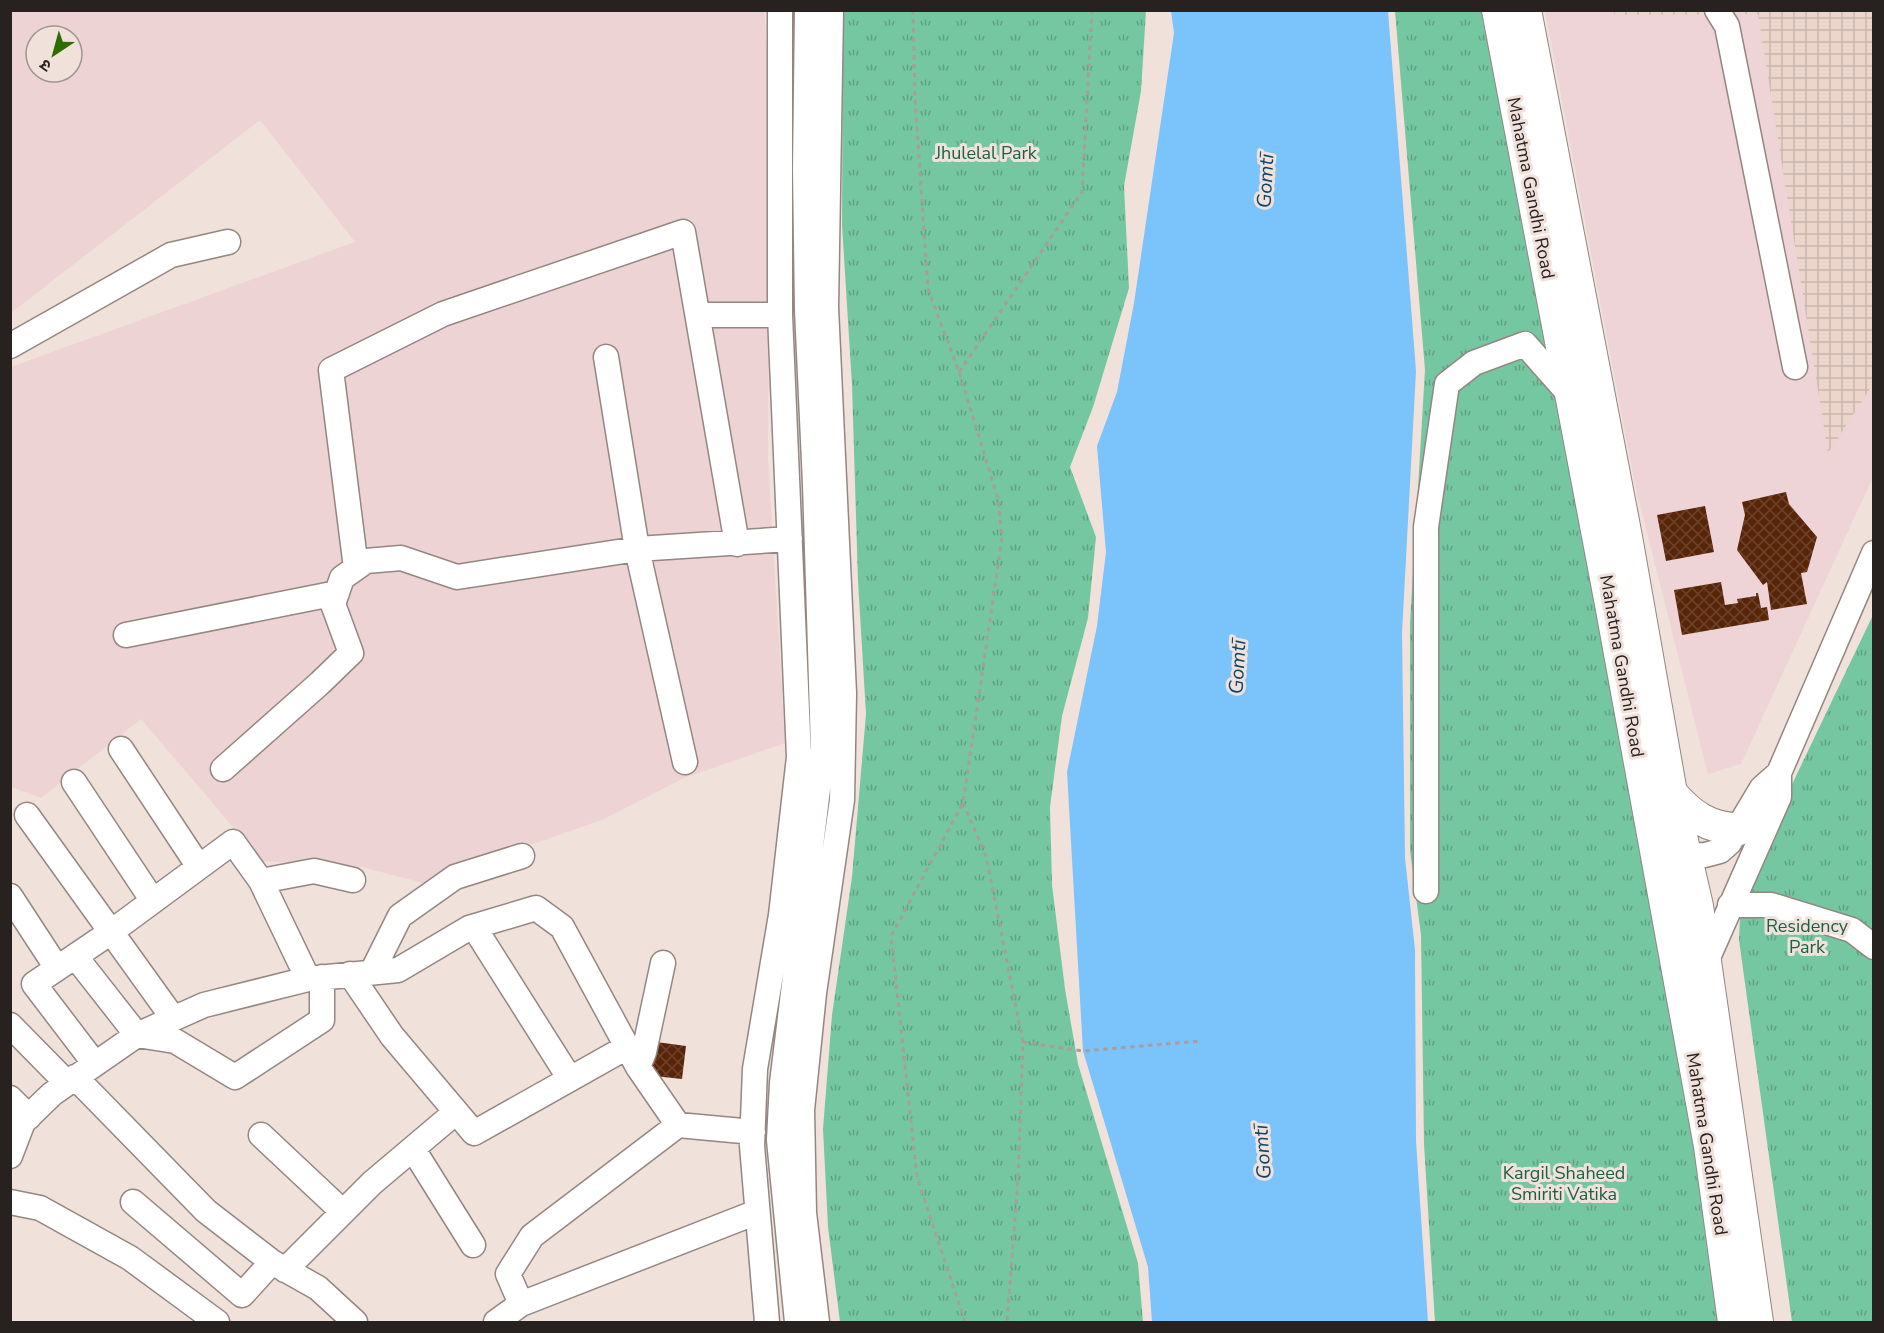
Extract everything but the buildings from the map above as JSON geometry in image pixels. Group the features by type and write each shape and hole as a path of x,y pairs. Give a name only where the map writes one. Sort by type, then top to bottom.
{"main road":[{"name":"Mahatma Gandhi Road","path":"1498,10 1611,604 1710,1146 1734,1323"},
{"name":"Mahatma Gandhi Road","path":"1525,10 1626,537 1671,793 1697,906 1707,962 1757,1323"},
{"path":"1671,793 1696,818 1710,825 1739,829"}],"street":[{"path":"767,1323 752,1146 755,1069 781,915 799,757 780,315 780,10"},
{"path":"797,1323 779,1129 782,1083 823,748 807,310 805,169 807,10"},
{"path":"818,1323 804,1213 802,1110 814,993 842,800 844,693 826,307 831,10"},
{"path":"1717,10 1728,26 1795,367"},
{"path":"356,568 331,370 443,314 683,232 737,544"},
{"path":"10,346 171,255 228,242"},
{"path":"698,315 780,315"},
{"path":"1426,891 1426,527 1447,384 1474,363 1526,344 1571,396"},
{"path":"606,357 637,549 685,762"},
{"path":"223,769 351,653 333,604 342,578 366,561 401,558 457,577 637,549 790,539"},
{"path":"1707,962 1779,797 1779,773 1874,553"},
{"path":"126,635 337,592"},
{"path":"121,749 199,867"},
{"path":"1685,856 1705,855 1720,851 1739,829 1762,788 1779,773"},
{"path":"74,782 153,901"},
{"path":"27,815 173,1018"},
{"path":"10,896 66,962 137,1035 175,1041 235,1077 322,1020 315,978 261,880 233,842 111,932 66,962 34,984 79,1075"},
{"path":"361,973 400,916 455,878 522,856"},
{"path":"261,880 314,871 353,880"},
{"path":"1730,905 1771,905 1852,930 1874,947"},
{"path":"10,1156 23,1122 52,1094 137,1035 173,1018 204,1005 315,978 398,970 474,927 536,908 562,927 633,1057 678,1125"},
{"path":"474,927 570,1078"},
{"path":"361,973 392,1036 474,1132 570,1078 644,1052 663,963"},
{"path":"10,1025 79,1075 206,1211 279,1266 318,1288 355,1323"},
{"path":"10,1098 29,1116"},
{"path":"133,1202 242,1295 343,1212 372,1183 456,1112"},
{"path":"521,1304 508,1274 532,1236 678,1125 753,1132"},
{"path":"261,1135 343,1212"},
{"path":"413,1149 473,1245"},
{"path":"10,1202 40,1208 130,1258 217,1323"},
{"path":"496,1323 521,1304 757,1212"},
{"path":"814,1294 823,1323"}],"path":[{"path":"913,10 915,99 928,289 959,372 998,498 1002,538 963,803 891,936 917,1177 965,1323"},
{"path":"959,372 1082,192 1092,10"},
{"path":"963,803 986,856 1023,1042 1018,1179 1007,1323"},
{"path":"1023,1042 1083,1051 1201,1041"}],"shaded area":[{"path":"11,11 764,11 771,90 768,460 785,743 684,778 604,819 423,883 362,867 262,861 141,719 41,798 11,787 11,367 355,242 260,120 11,313"},
{"path":"1545,11 1873,11 1873,477 1741,764 1708,774 1635,485"},
{"path":"1613,11 1873,11 1873,384 1828,453 1758,14 1615,15"}],"green space":[{"name":"Jhulelal Park","path":"843,11 1146,11 1141,91 1124,186 1129,288 1093,407 1070,467 1096,537 1088,618 1062,716 1050,807 1052,885 1065,989 1078,1064 1138,1263 1143,1322 840,1322 828,1227 823,1129 832,1015 852,877 866,714 858,581 852,385 842,225"},
{"name":"Kargil Shaheed Smiriti Vatika","path":"1395,11 1487,11 1683,1056 1723,1322 1435,1322 1424,1144 1421,935 1410,851 1410,623 1425,370"},
{"name":"Residency Park","path":"1873,615 1873,1322 1792,1322 1739,940 1741,891"}],"water":[{"name":"Gomtī","path":"1171,11 1388,11 1416,371 1402,633 1405,858 1415,950 1416,1141 1428,1322 1152,1322 1148,1267 1083,1051 1067,772 1097,626 1106,552 1097,446 1117,392 1134,303 1174,33"}]}
